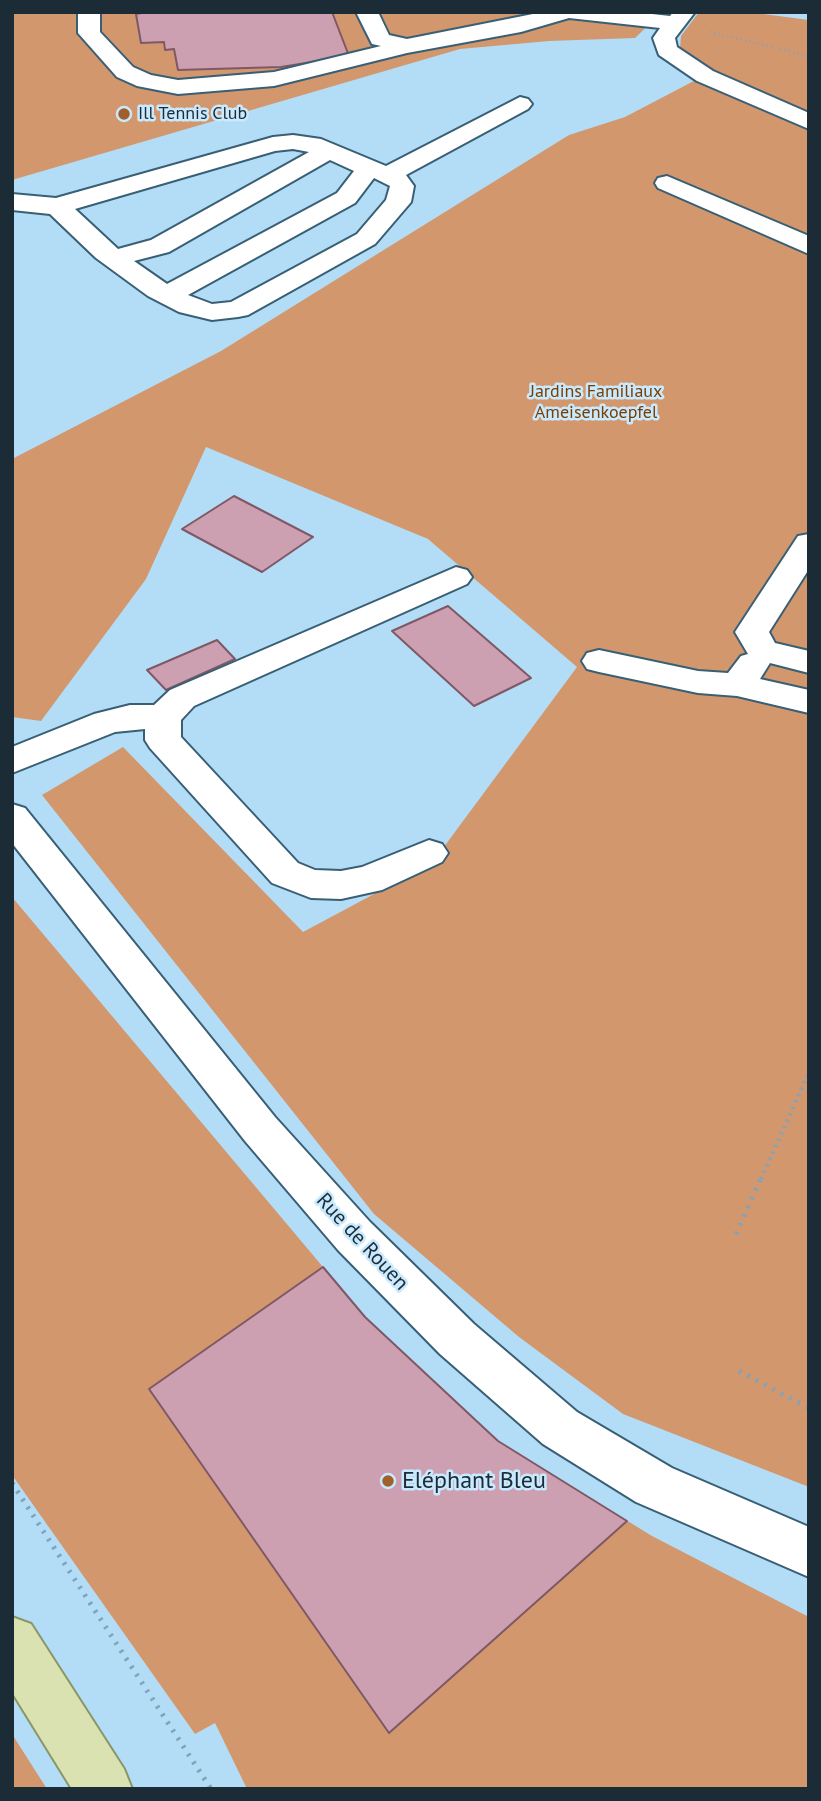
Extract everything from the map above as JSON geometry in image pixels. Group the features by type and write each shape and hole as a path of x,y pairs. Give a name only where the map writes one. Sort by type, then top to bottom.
{"main road":[{"path":"12,1643 104,1789"}],"street":[{"path":"89,12 89,33 125,72 145,81 178,87 275,79 407,46 521,25 568,12 674,24 667,50 705,76 809,122"},
{"path":"368,12 380,39 407,46"},
{"path":"167,295 346,198 378,172 520,104"},
{"path":"12,202 57,206 273,144 293,142 328,151 397,180 402,186 398,202 366,239 238,309 212,312 189,306 167,295 115,258 57,206"},
{"path":"115,258 160,246 328,151"},
{"path":"667,183 809,246"},
{"path":"809,542 752,632 763,651 809,662"},
{"path":"12,761 106,722 130,717 163,717 183,698 456,577"},
{"path":"737,685 763,651"},
{"path":"599,661 698,682 737,685 809,702"},
{"path":"163,717 163,740 285,873 311,884 341,885 369,880 429,853"},
{"name":"Rue de Rouen","path":"12,817 260,1129 354,1236 457,1339 561,1428 654,1485 809,1552"}],"path":[{"path":"674,24 809,56"},
{"path":"736,1234 809,1072"},
{"path":"739,1371 809,1408"},
{"path":"12,1483 211,1789"}],"green space":[{"name":"Ill Tennis Club","path":"12,12 662,12 635,38 549,41 460,49 12,180"},
{"name":"Jardins Familiaux Ameisenkoepfel","path":"699,12 748,12 809,20 809,1487 623,1414 519,1337 374,1214 42,795 123,747 303,932 432,863 577,667 428,539 206,447 146,579 41,721 12,717 12,459 221,351 569,135 625,117 711,72 680,49 681,36"},
{"path":"12,897 365,1317 498,1441 652,1536 809,1617 809,1789 247,1789 215,1723 195,1734 12,1475"},
{"path":"12,1734 47,1789 12,1789"}],"building":[{"path":"332,12 349,56 281,67 178,70 174,49 165,50 164,42 141,43 136,14"},
{"path":"234,496 313,537 262,572 182,529"},
{"path":"448,606 531,678 474,706 392,631"},
{"path":"217,640 235,659 166,690 147,670"},
{"name":"Eléphant Bleu","path":"323,1267 365,1317 498,1441 627,1521 389,1733 149,1389"}],"place":[{"name":"Ill Tennis Club","path":"124,114"},
{"name":"Eléphant Bleu","path":"388,1481"}]}
